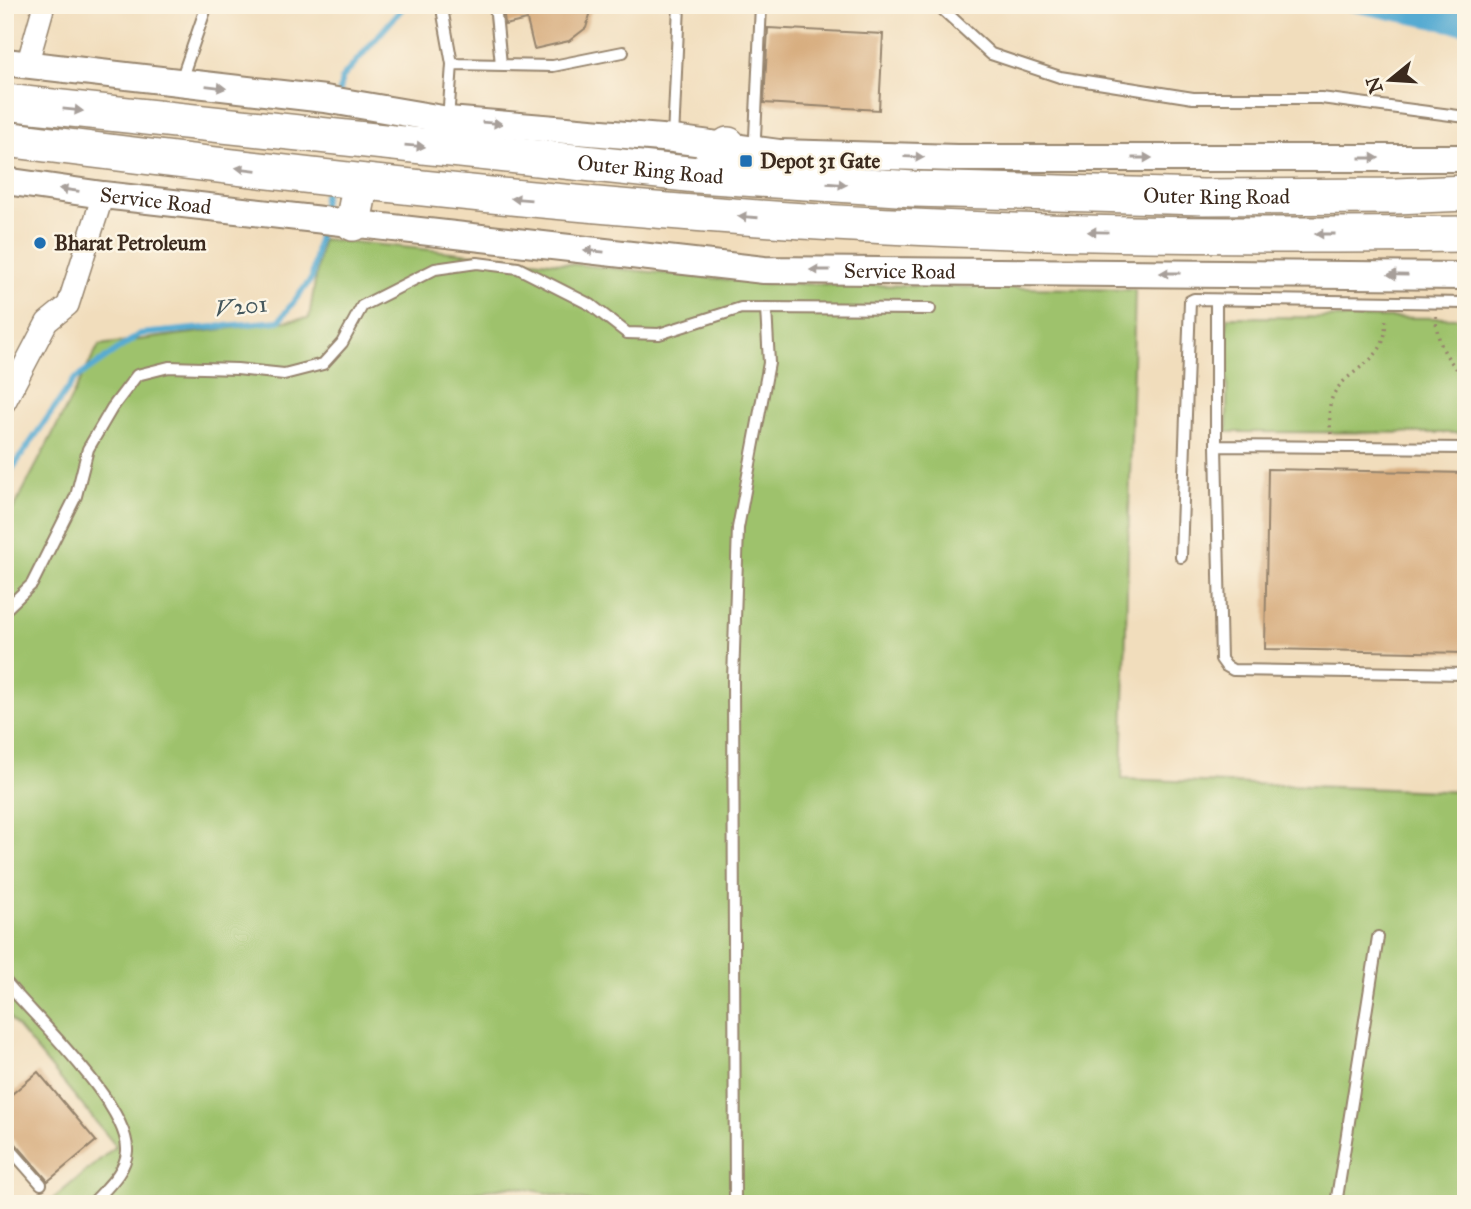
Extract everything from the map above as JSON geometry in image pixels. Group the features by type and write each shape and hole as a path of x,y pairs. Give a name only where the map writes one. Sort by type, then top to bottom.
{"highway":[{"name":"Outer Ring Road","path":"5,102 703,175 913,189 1203,197 1466,194"},
{"name":"Outer Ring Road","path":"5,139 445,192 746,217 916,227 1183,234 1466,234"},
{"path":"703,175 743,147"},
{"path":"339,179 344,222"}],"street":[{"path":"44,5 16,63 325,99 448,120 673,139 779,153 957,158 1466,158"},
{"name":"Service Road","path":"5,181 103,195 764,270 1466,276"},
{"path":"5,402 47,322 68,305 103,195"}],"lane":[{"path":"180,83 207,5"},
{"path":"445,5 443,14 452,64 448,120"},
{"path":"495,5 501,64"},
{"path":"673,139 679,5"},
{"path":"743,147 755,137 761,5"},
{"path":"938,5 991,54 1060,77 1193,98 1321,98 1466,117"},
{"path":"452,64 553,66 623,52"},
{"path":"5,610 32,584 76,496 88,449 112,408 137,375 169,367 237,369 284,374 323,363 342,343 362,306 435,269 477,263 518,268 591,305 627,333 659,334 741,308 930,309"},
{"path":"1181,557 1188,305 1194,299 1466,303"},
{"path":"1216,300 1220,659 1233,670 1466,674"},
{"path":"735,1204 733,680 737,556 738,528 769,363 766,308"},
{"path":"1216,446 1466,448"},
{"path":"1336,1204 1378,937"},
{"path":"5,981 103,1092 123,1129 127,1151 121,1170 92,1204"},
{"path":"5,1143 41,1184"}],"path":[{"path":"1331,447 1330,404 1338,388 1374,355 1384,339 1386,302"},
{"path":"1436,303 1438,339 1449,360 1466,377"}],"green space":[{"path":"322,239 760,283 1135,290 1122,779 1466,792 1466,1204 600,1204 512,1186 428,1199 421,1204 47,1204 116,1146 5,1012 5,514 14,508 99,345 309,318"},
{"path":"1227,317 1466,318 1466,433 1227,432"}],"water":[{"path":"1333,5 1466,5 1466,32"}],"building":[{"path":"503,5 593,5 586,28 569,41 534,49 527,20 505,25"},
{"path":"768,28 883,34 879,110 764,103"},
{"path":"1268,469 1466,473 1466,653 1265,649"},
{"path":"38,1072 96,1141 48,1181 11,1138 5,1135 5,1100"}],"waterway":[{"name":"V201","path":"339,96 342,78 405,5"},
{"path":"1333,5 1466,32"},
{"name":"V201","path":"322,213 325,190"},
{"name":"V201","path":"5,479 74,380 140,334 279,321 312,278 320,228"}],"place":[{"name":"Depot 31 Gate","path":"746,161"},
{"name":"Bharat Petroleum","path":"40,243"}]}
